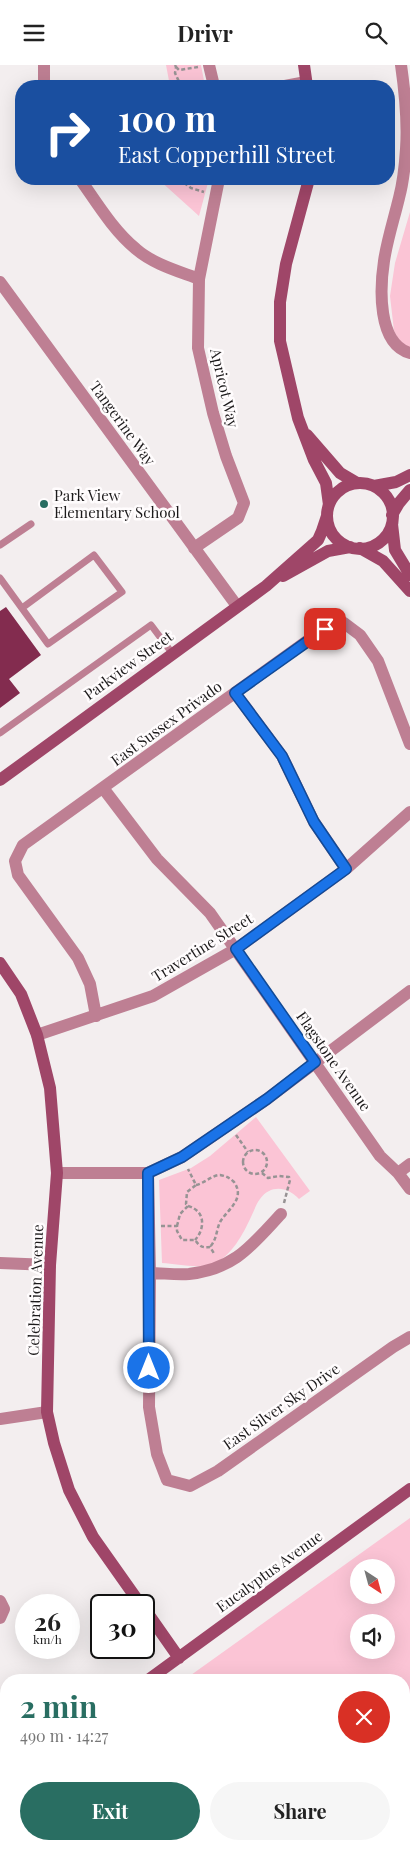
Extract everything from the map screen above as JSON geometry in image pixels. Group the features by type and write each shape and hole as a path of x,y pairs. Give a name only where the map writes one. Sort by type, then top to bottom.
{"street":[{"path":"44,65 44,80"},
{"path":"209,65 213,80"},
{"path":"304,65 306,80"},
{"path":"401,65 408,129 400,196 384,261 382,306 389,335 408,352"},
{"path":"84,185 115,228 136,250 163,265 199,279"},
{"name":"Apricot Way","path":"194,548 238,518 244,503 226,456 213,413 198,348 199,279 218,185"},
{"path":"307,185 286,264 280,302 280,341 291,396 314,460 326,483 328,526 333,535 340,542 383,561 410,591"},
{"name":"Tangerine Way","path":"0,282 237,606"},
{"path":"304,432 340,473 357,483 374,486 396,482 410,475"},
{"path":"266,585 318,539 333,497 339,490 357,483"},
{"path":"374,486 382,491 391,506 395,550 410,575"},
{"path":"266,585 328,551 369,547 377,543 389,531 399,503 410,490"},
{"name":"Parkview Street","path":"3,776 266,585"},
{"name":"East Sussex Privado","path":"96,1016 90,984 78,959 18,875 15,861 23,845 325,629 344,623 360,635 378,661 410,744"},
{"path":"235,693 282,756 314,822 346,869"},
{"name":"Flagstone Avenue","path":"103,788 157,859 210,913 380,1156 398,1173 410,1189"},
{"name":"Travertine Street","path":"37,1035 153,997 236,949 346,869 410,813"},
{"name":"Celebration Avenue","path":"0,963 21,994 37,1035 50,1089 56,1173 50,1265 47,1412 68,1490 93,1537 134,1594"},
{"path":"56,1173 148,1173 182,1157 267,1099 410,991"},
{"path":"398,1173 410,1164"},
{"path":"148,1173 150,1273 188,1274 223,1266 244,1253 282,1214"},
{"path":"0,1263 50,1265"},
{"name":"East Silver Sky Drive","path":"150,1273 149,1407 156,1455 167,1480 190,1486 218,1471 393,1347 410,1337"},
{"path":"0,1419 47,1412"},
{"name":"Eucalyptus Avenue","path":"156,1674 410,1489"},
{"path":"155,1624 179,1658"}],"lane":[{"path":"0,545 31,524"},
{"path":"0,578 48,644 122,592 94,555 22,608"},
{"path":"0,733 151,625 172,653"}],"path":[{"path":"176,66 179,71 184,71 205,65"},
{"path":"176,66 175,73 178,80"},
{"path":"187,185 215,196"},
{"path":"229,1126 248,1152"},
{"path":"262,1173 267,1165 264,1153 256,1150 248,1152 242,1163 245,1170 252,1174 262,1173 268,1178 289,1177 290,1180 282,1214"},
{"path":"182,1157 196,1185"},
{"path":"188,1206 180,1215 177,1231 182,1239 195,1240 201,1247 210,1247 215,1241 221,1221 236,1201 237,1189 232,1180 220,1175 196,1185 187,1192 186,1204 196,1210 203,1221 202,1230 195,1240"},
{"path":"149,1226 177,1226"},
{"path":"210,1247 223,1266"}],"shaded area":[{"path":"166,65 201,65 204,80 169,80"},
{"path":"165,185 207,185 199,216"},
{"path":"410,212 410,349 400,342 394,331 390,296 395,263"},
{"path":"256,1117 310,1191 299,1199 290,1192 280,1189 274,1189 264,1194 257,1203 236,1244 226,1256 213,1264 194,1266 162,1263 159,1180 191,1168 210,1156"},
{"path":"410,1518 410,1674 192,1674 350,1561 350,1604 395,1604 395,1559 353,1559"}],"building":[{"path":"6,607 41,655 9,679 20,693 0,708 0,611"}],"place":[{"name":"Park View Elementary School","path":"44,504"}],"route":[{"path":"149,1368 148,1173 182,1157 267,1099 315,1062 236,949 346,869 314,822 296,781 282,756 235,693 325,629"}]}
